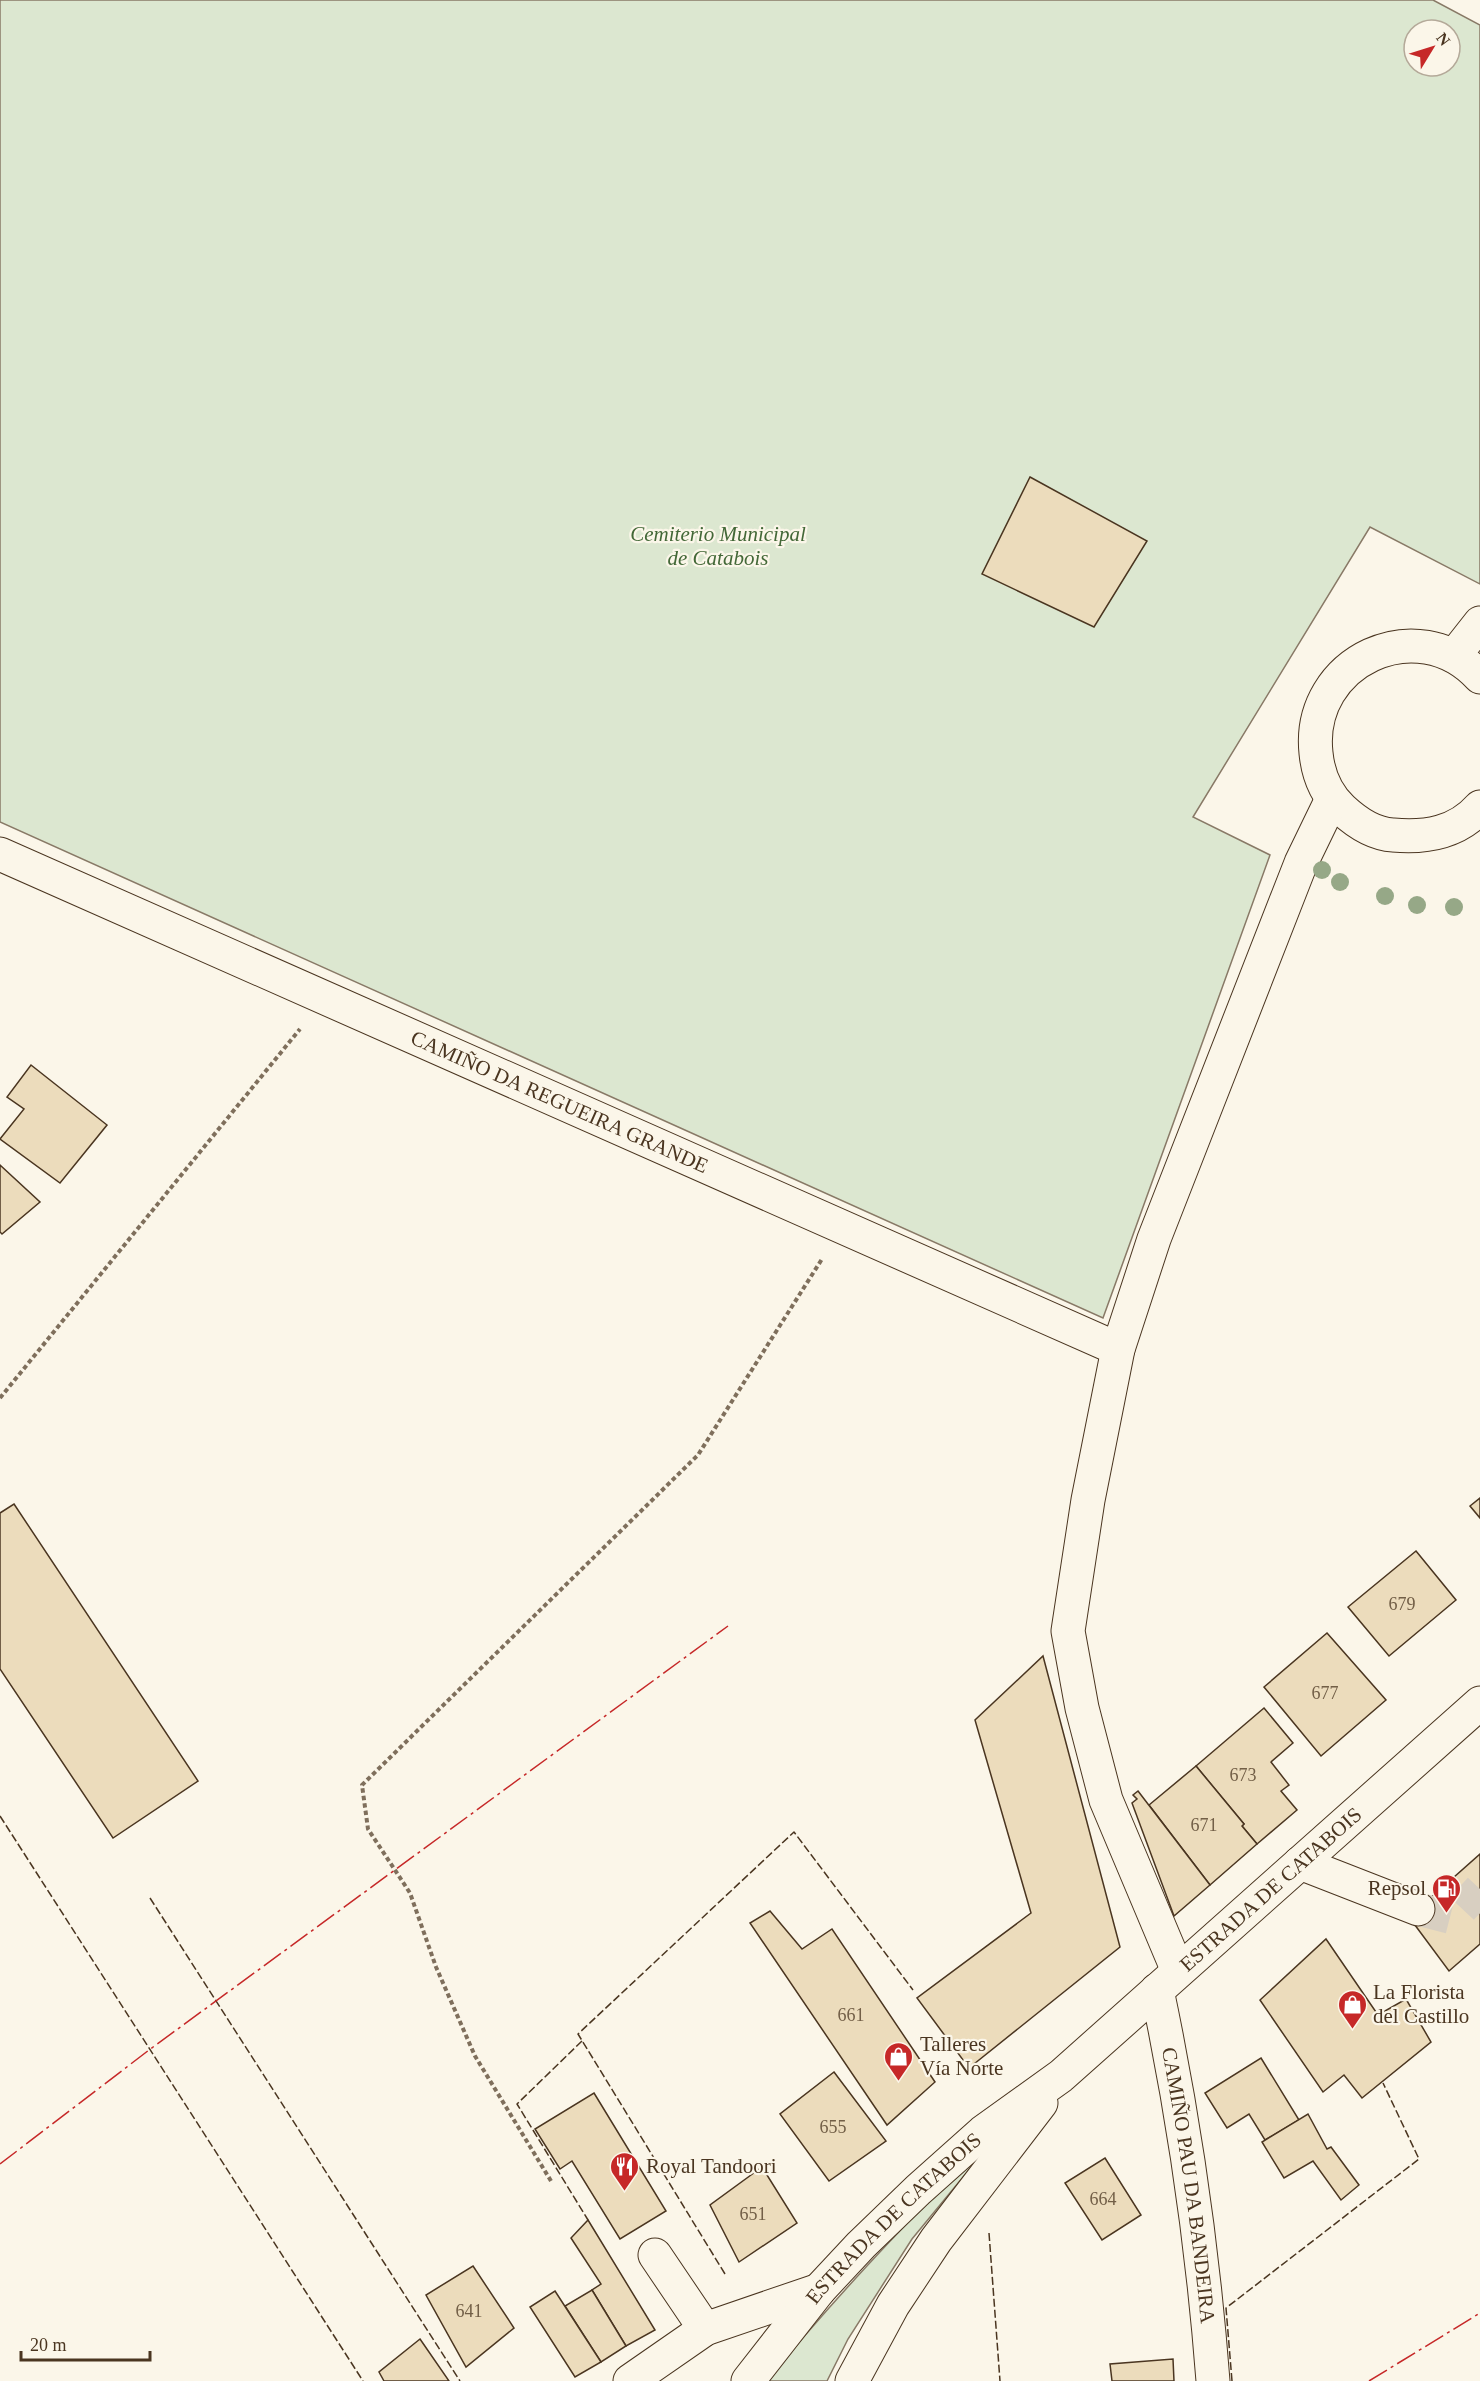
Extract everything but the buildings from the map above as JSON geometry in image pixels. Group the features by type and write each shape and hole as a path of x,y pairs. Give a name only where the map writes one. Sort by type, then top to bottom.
{"street":[{"path":"1454,656 1480,623"},
{"path":"1478,814 1443,832 1418,838 1385,835 1356,822 1332,799 1317,768 1314,735 1319,708 1337,679 1357,661 1389,648 1422,646 1454,656 1480,677"},
{"name":"CAMIÑO PAU DA BANDEIRA","path":"1213,2381 1204,2273 1173,2065 1167,1980 1106,1800 1082,1708 1068,1631 1088,1500 1118,1349 1154,1239 1301,863 1332,799"},
{"name":"CAMIÑO DA REGUEIRA GRANDE","path":"0,854 1118,1349"},
{"name":"ESTRADA DE CATABOIS","path":"748,2381 819,2290 877,2229 982,2132 1061,2076 1480,1703"},
{"path":"1300,1863 1418,1909"},
{"name":"ESTRADA DE CATABOIS","path":"852,2381 893,2305 936,2240 1061,2076"},
{"path":"655,2255 705,2329"},
{"path":"630,2381 705,2329 819,2290"}],"path":[{"path":"0,1398 325,999"},
{"path":"551,2181 475,2056 436,1966 410,1893 368,1829 362,1785 698,1455 842,1227"}],"green space":[{"name":"Cemiterio Municipal de Catabois","path":"0,0 1433,0 1480,25 1480,584 1370,527 1193,817 1270,855 1103,1318 0,822"},
{"path":"969,2160 973,2165 912,2239 848,2339 827,2381 767,2381 865,2268"}],"tunnel":[{"path":"1418,1909 1453,1918 1480,1889"}],"fence":[{"path":"0,1816 363,2381"},
{"path":"725,2274 578,2034 794,1832 913,1990"},
{"path":"150,1898 460,2381"},
{"path":"582,2041 517,2104 588,2220"},
{"path":"1232,2381 1226,2308 1419,2159 1383,2083"},
{"path":"989,2233 1000,2381"}],"power":[{"path":"0,2164 149,2050 728,1626"},
{"path":"1369,2381 1480,2313"}],"place":[{"name":"Repsol","path":"1447,1914"},
{"name":"La Florista del Castillo","path":"1352,2030"},
{"name":"Talleres Vía Norte","path":"899,2082"},
{"name":"Royal Tandoori","path":"625,2192"}]}
